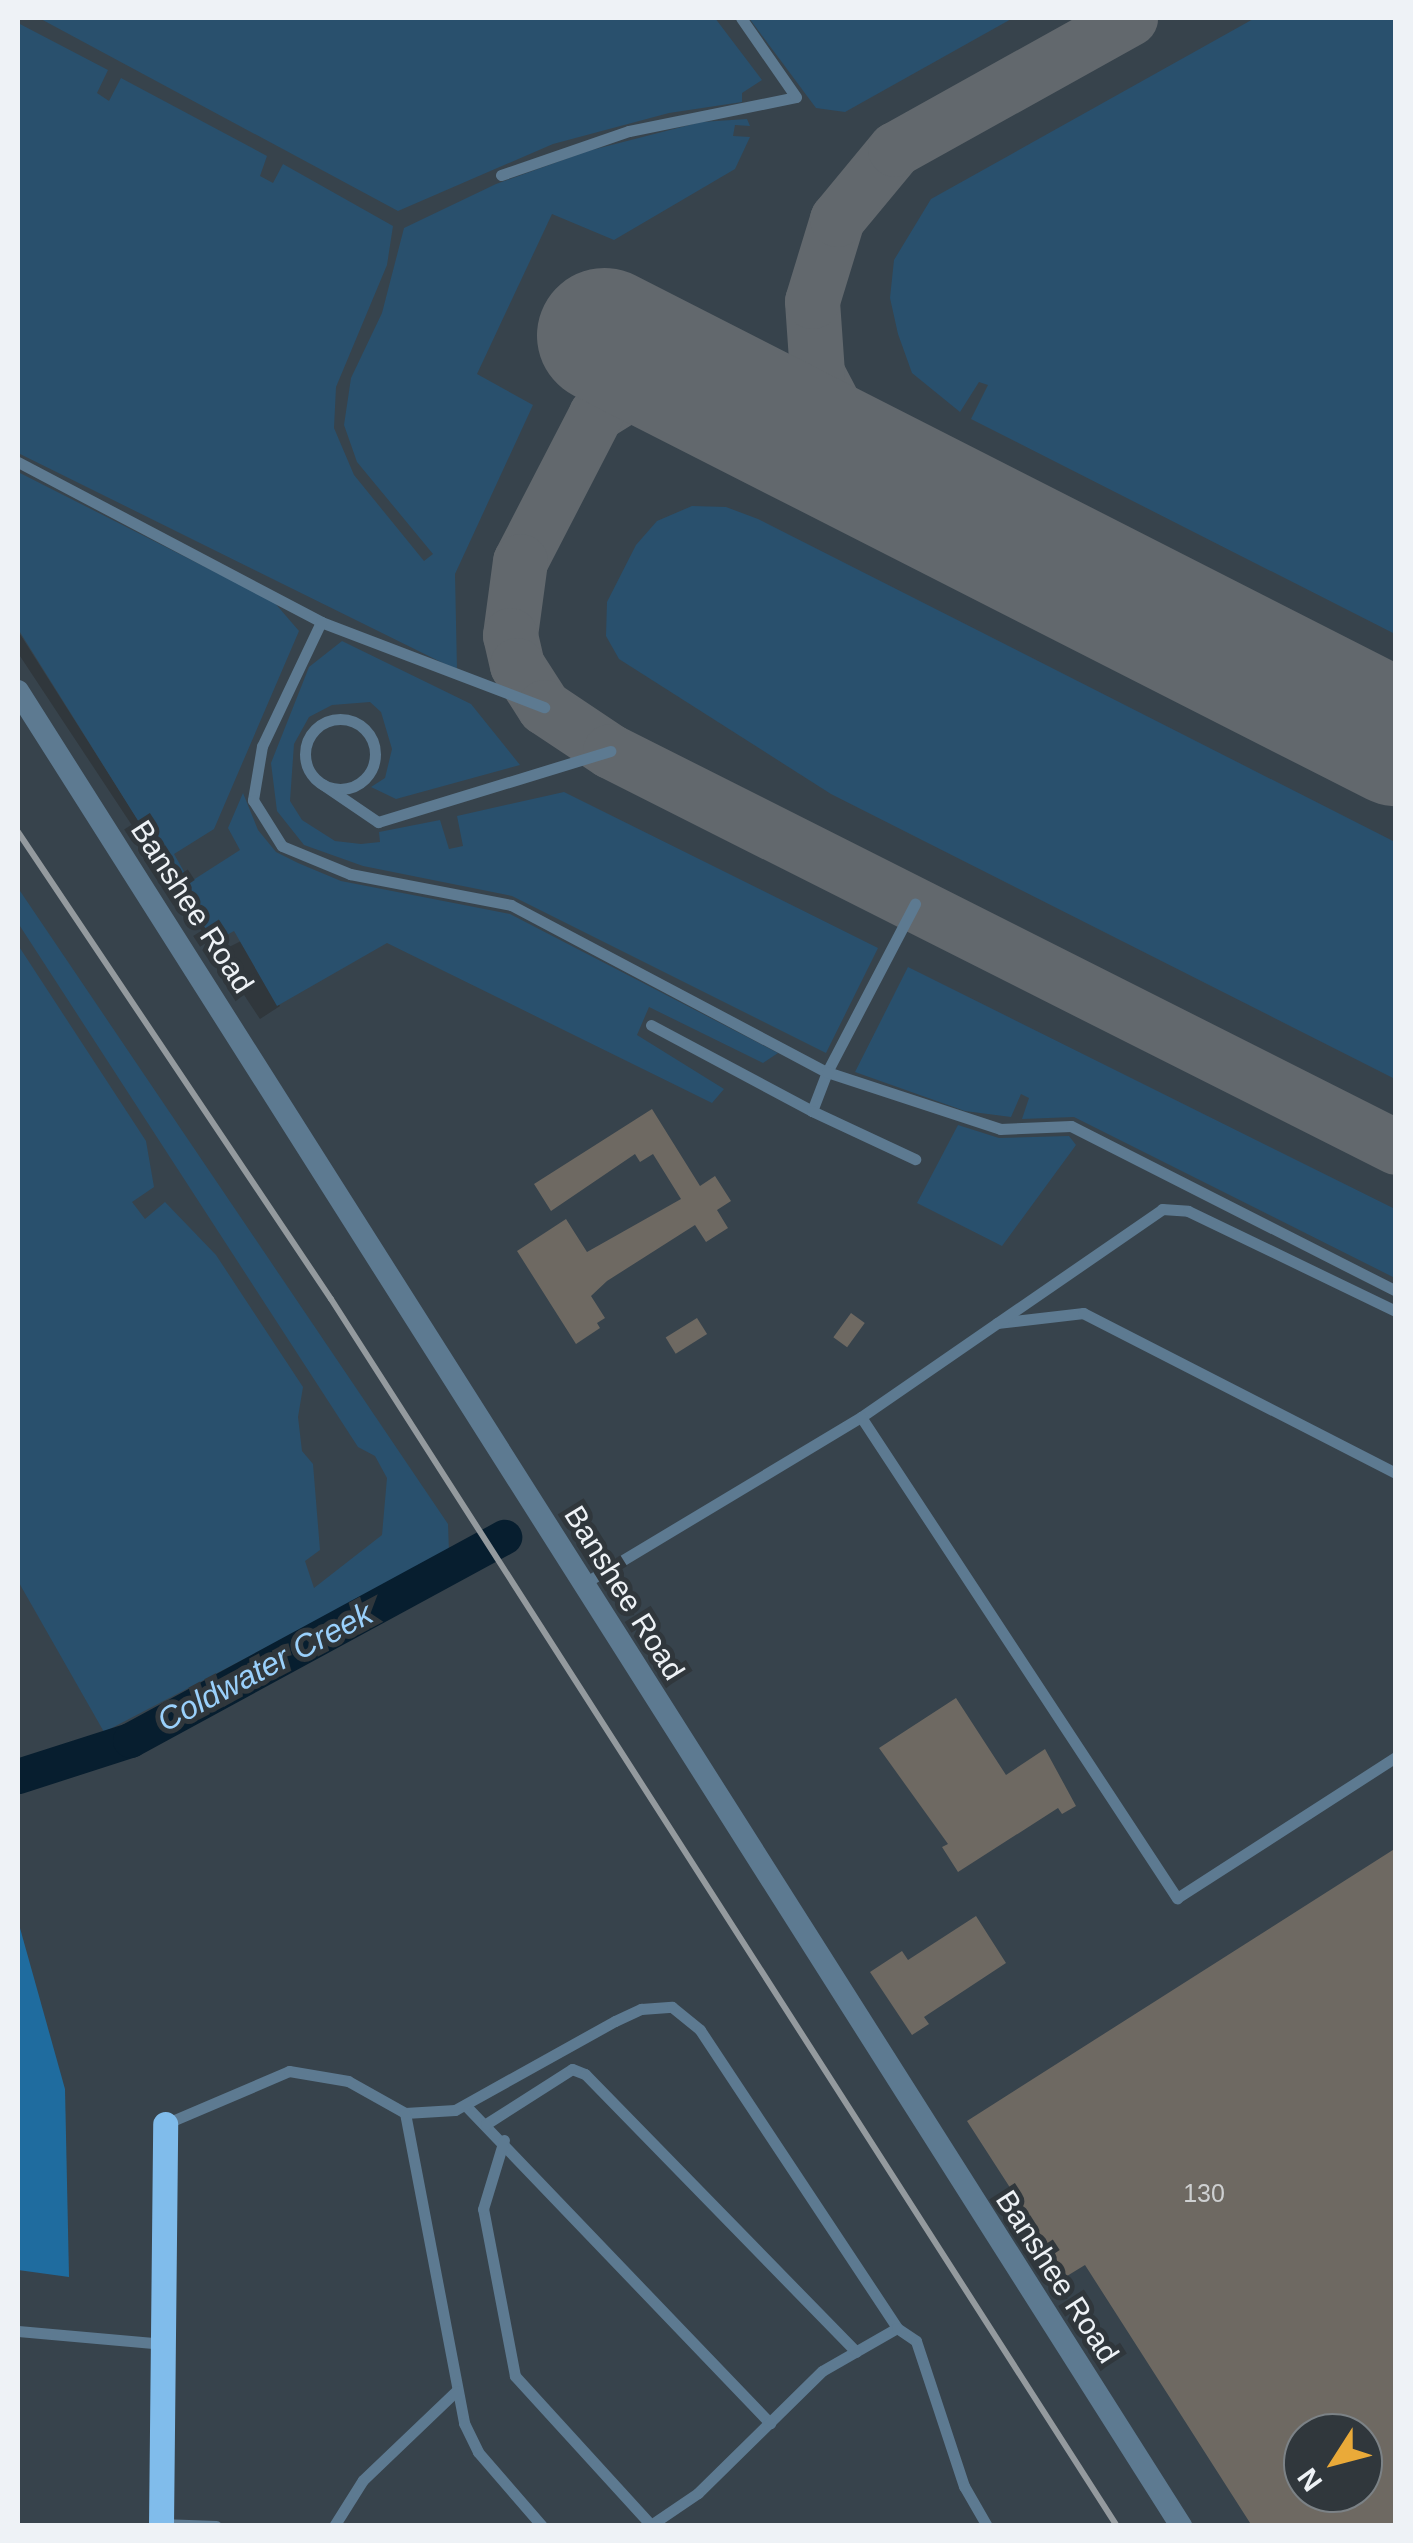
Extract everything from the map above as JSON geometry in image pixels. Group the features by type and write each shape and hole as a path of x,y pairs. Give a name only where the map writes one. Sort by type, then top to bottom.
{"main road":[{"path":"161,2525 165,2124"}],"street":[{"name":"Banshee Road","path":"18,690 1181,2526"}],"lane":[{"path":"502,176 630,131 796,97 741,18"},
{"path":"18,462 321,622 544,707"},
{"path":"321,622 262,746 253,800 282,846 350,874 511,905 827,1072 1000,1128 1071,1126 1396,1291"},
{"path":"322,784 344,789 371,770 374,747 354,721 330,719 306,743 306,766 322,784 378,822 610,751"},
{"path":"812,1111 827,1072 915,904"},
{"path":"651,1025 812,1111 916,1159"},
{"path":"583,1584 861,1417 1162,1208 1188,1211 1396,1311"},
{"path":"992,1324 1083,1314 1396,1473"},
{"path":"861,1417 1177,1898 1396,1758"},
{"path":"165,2124 289,2071 348,2081 405,2114 428,2116 465,2105 641,2009 662,2005 685,2013 898,2328 916,2342 964,2486 988,2526"},
{"path":"486,2124 572,2069 585,2074 856,2352"},
{"path":"465,2105 504,2140 770,2423"},
{"path":"405,2114 456,2391 478,2452 542,2526"},
{"path":"504,2140 483,2209 515,2376 651,2524 698,2492 822,2372 898,2328"},
{"path":"18,2331 164,2344"},
{"path":"334,2526 364,2480 456,2391"},
{"path":"161,2525 216,2526"}],"shaded area":[{"path":"18,18 1395,18 1395,2525 18,2525 18,653 260,1019 280,1006 241,941 221,951 18,631"},
{"path":"39,18 715,18 762,80 742,93 742,102 669,113 553,144 398,211"},
{"path":"749,18 1013,18 845,112 816,108"},
{"path":"1255,18 1395,18 1395,634 971,419 988,385 979,382 960,412 912,373 898,334 890,298 894,260 931,199"},
{"path":"18,23 108,70 97,93 109,101 121,78 267,156 260,176 273,183 283,164 393,226 387,265 336,387 334,428 354,475 424,561 433,554 357,462 344,425 351,378 382,313 404,228 496,184 588,151 701,122 747,119 750,126 735,125 733,136 750,137 735,169 614,240 552,214 477,374 533,405 455,574 457,670 18,453"},
{"path":"18,472 274,602 299,631 214,829 174,854 190,882 240,850 228,828 243,793 258,830 276,852 298,863 341,881 510,914 778,1053 763,1063 649,1007 637,1035 724,1089 712,1103 387,943 277,1006 234,931 214,942 18,629"},
{"path":"692,506 726,507 758,519 1395,842 1395,1079 831,794 619,659 606,636 607,602 636,545 657,521"},
{"path":"342,641 471,704 520,765 396,799 371,787 385,778 392,749 381,712 370,702 332,705 309,717 294,744 290,801 302,820 335,841 361,844 380,842 379,832 440,820 449,849 463,846 457,816 564,792 878,948 826,1053 512,896 363,866 304,845 277,811 271,763 309,667"},
{"path":"18,888 448,1524 449,1552 104,1732 18,1581 18,945 146,1141 154,1187 132,1202 145,1219 165,1202 216,1255 303,1387 298,1417 302,1451 313,1464 320,1550 305,1561 314,1588 382,1535 387,1478 375,1456 358,1447 18,923"},
{"path":"908,967 1395,1209 1395,1278 1074,1117 1022,1119 1029,1098 1021,1094 1011,1117 965,1111 855,1072"},
{"path":"958,1125 999,1138 1069,1136 1076,1145 1002,1246 917,1203"},
{"path":"18,1921 65,2089 69,2277 18,2270"}],"building":[{"path":"652,1109 700,1186 715,1176 731,1201 717,1210 728,1228 706,1242 695,1225 607,1281 591,1296 605,1318 597,1323 600,1328 576,1344 517,1251 566,1219 587,1252 681,1199 653,1154 640,1162 635,1154 551,1211 534,1184"},
{"path":"851,1313 865,1323 847,1347 833,1337"},
{"path":"697,1318 707,1334 676,1354 666,1338"},
{"path":"956,1698 1006,1775 1045,1749 1076,1806 1062,1814 1058,1808 958,1872 942,1847 948,1844 879,1748"},
{"path":"1396,1848 1396,2526 1252,2526 1085,2265 1067,2276 967,2121"},
{"path":"976,1916 1006,1963 924,2017 929,2024 912,2035 870,1972 902,1951 908,1960"}],"waterway":[{"name":"Coldwater Creek","path":"18,1776 130,1740 504,1537"}],"taxiway":[{"path":"921,499 850,436 817,373 812,301 837,219 895,149 1130,18"},
{"path":"699,384 633,391 596,414 520,561 510,635 517,665 544,707 610,751 1396,1147"}],"runway":[{"path":"604,335 1396,738"}],"railway":[{"path":"18,832 331,1299 1117,2526"}]}
